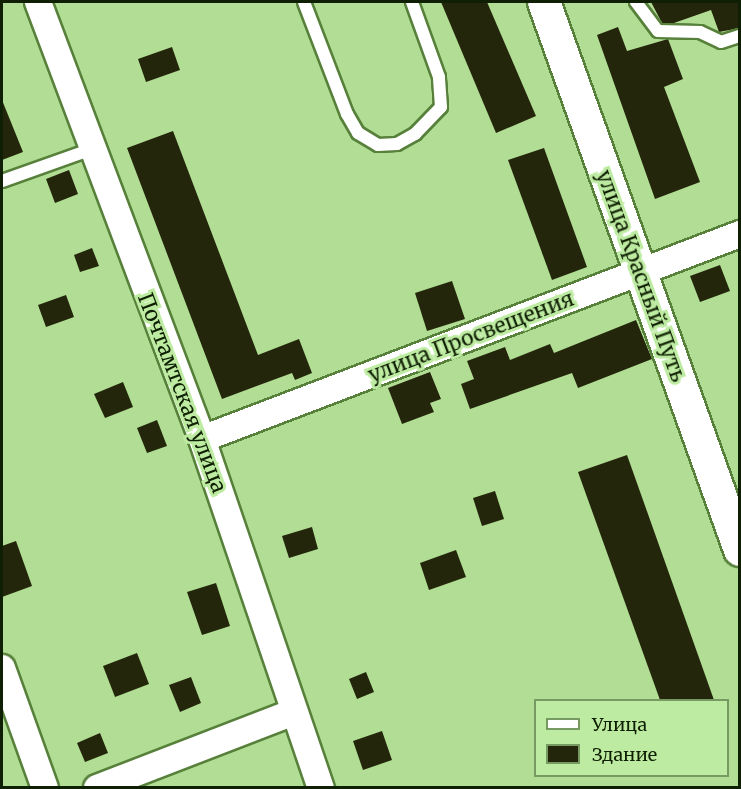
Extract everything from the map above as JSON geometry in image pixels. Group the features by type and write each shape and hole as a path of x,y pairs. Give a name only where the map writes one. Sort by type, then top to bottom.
{"street":[{"name":"Почтамтская улица","path":"38,2 202,440 321,788"},
{"name":"улица Красный Путь","path":"544,2 639,273 740,550"},
{"name":"улица Просвещения","path":"202,440 740,234"},
{"path":"2,668 45,788"},
{"path":"97,788 294,712"}],"lane":[{"path":"304,2 347,114 358,133 378,145 397,144 416,134 441,107 439,77 412,2"},
{"path":"636,2 658,31 700,32 721,42 740,36"},
{"path":"2,181 92,148"}],"building":[{"path":"441,2 487,2 536,116 496,133"},
{"path":"651,2 740,2 740,28 719,32 711,10 674,23 662,23"},
{"path":"618,27 627,51 668,39 683,79 664,87 700,182 655,199 597,35"},
{"path":"172,47 180,70 146,82 138,59"},
{"path":"2,100 23,152 2,160"},
{"path":"173,131 258,355 299,339 312,373 295,380 292,373 222,399 127,148"},
{"path":"544,148 587,267 552,280 508,160"},
{"path":"69,170 78,194 55,203 46,179"},
{"path":"92,248 99,266 80,272 74,255"},
{"path":"720,265 730,291 700,302 690,276"},
{"path":"452,281 465,319 427,331 415,293"},
{"path":"66,295 74,317 46,327 38,305"},
{"path":"636,320 652,359 578,388 572,373 470,409 461,384 474,379 467,361 505,347 510,360 550,344 554,353"},
{"path":"430,372 441,399 430,403 434,412 402,424 388,388"},
{"path":"123,382 133,407 105,418 94,394"},
{"path":"157,420 167,446 147,453 137,428"},
{"path":"627,455 714,699 660,699 578,472"},
{"path":"495,491 504,519 482,526 473,498"},
{"path":"312,527 318,549 289,558 282,536"},
{"path":"16,541 32,586 2,597 2,546"},
{"path":"456,550 466,577 429,590 420,563"},
{"path":"216,583 230,626 202,635 187,592"},
{"path":"137,653 149,684 115,697 103,666"},
{"path":"366,672 374,692 357,699 349,679"},
{"path":"191,677 201,703 180,712 169,685"},
{"path":"382,731 392,760 363,770 353,741"},
{"path":"100,733 108,753 85,762 77,743"}]}
